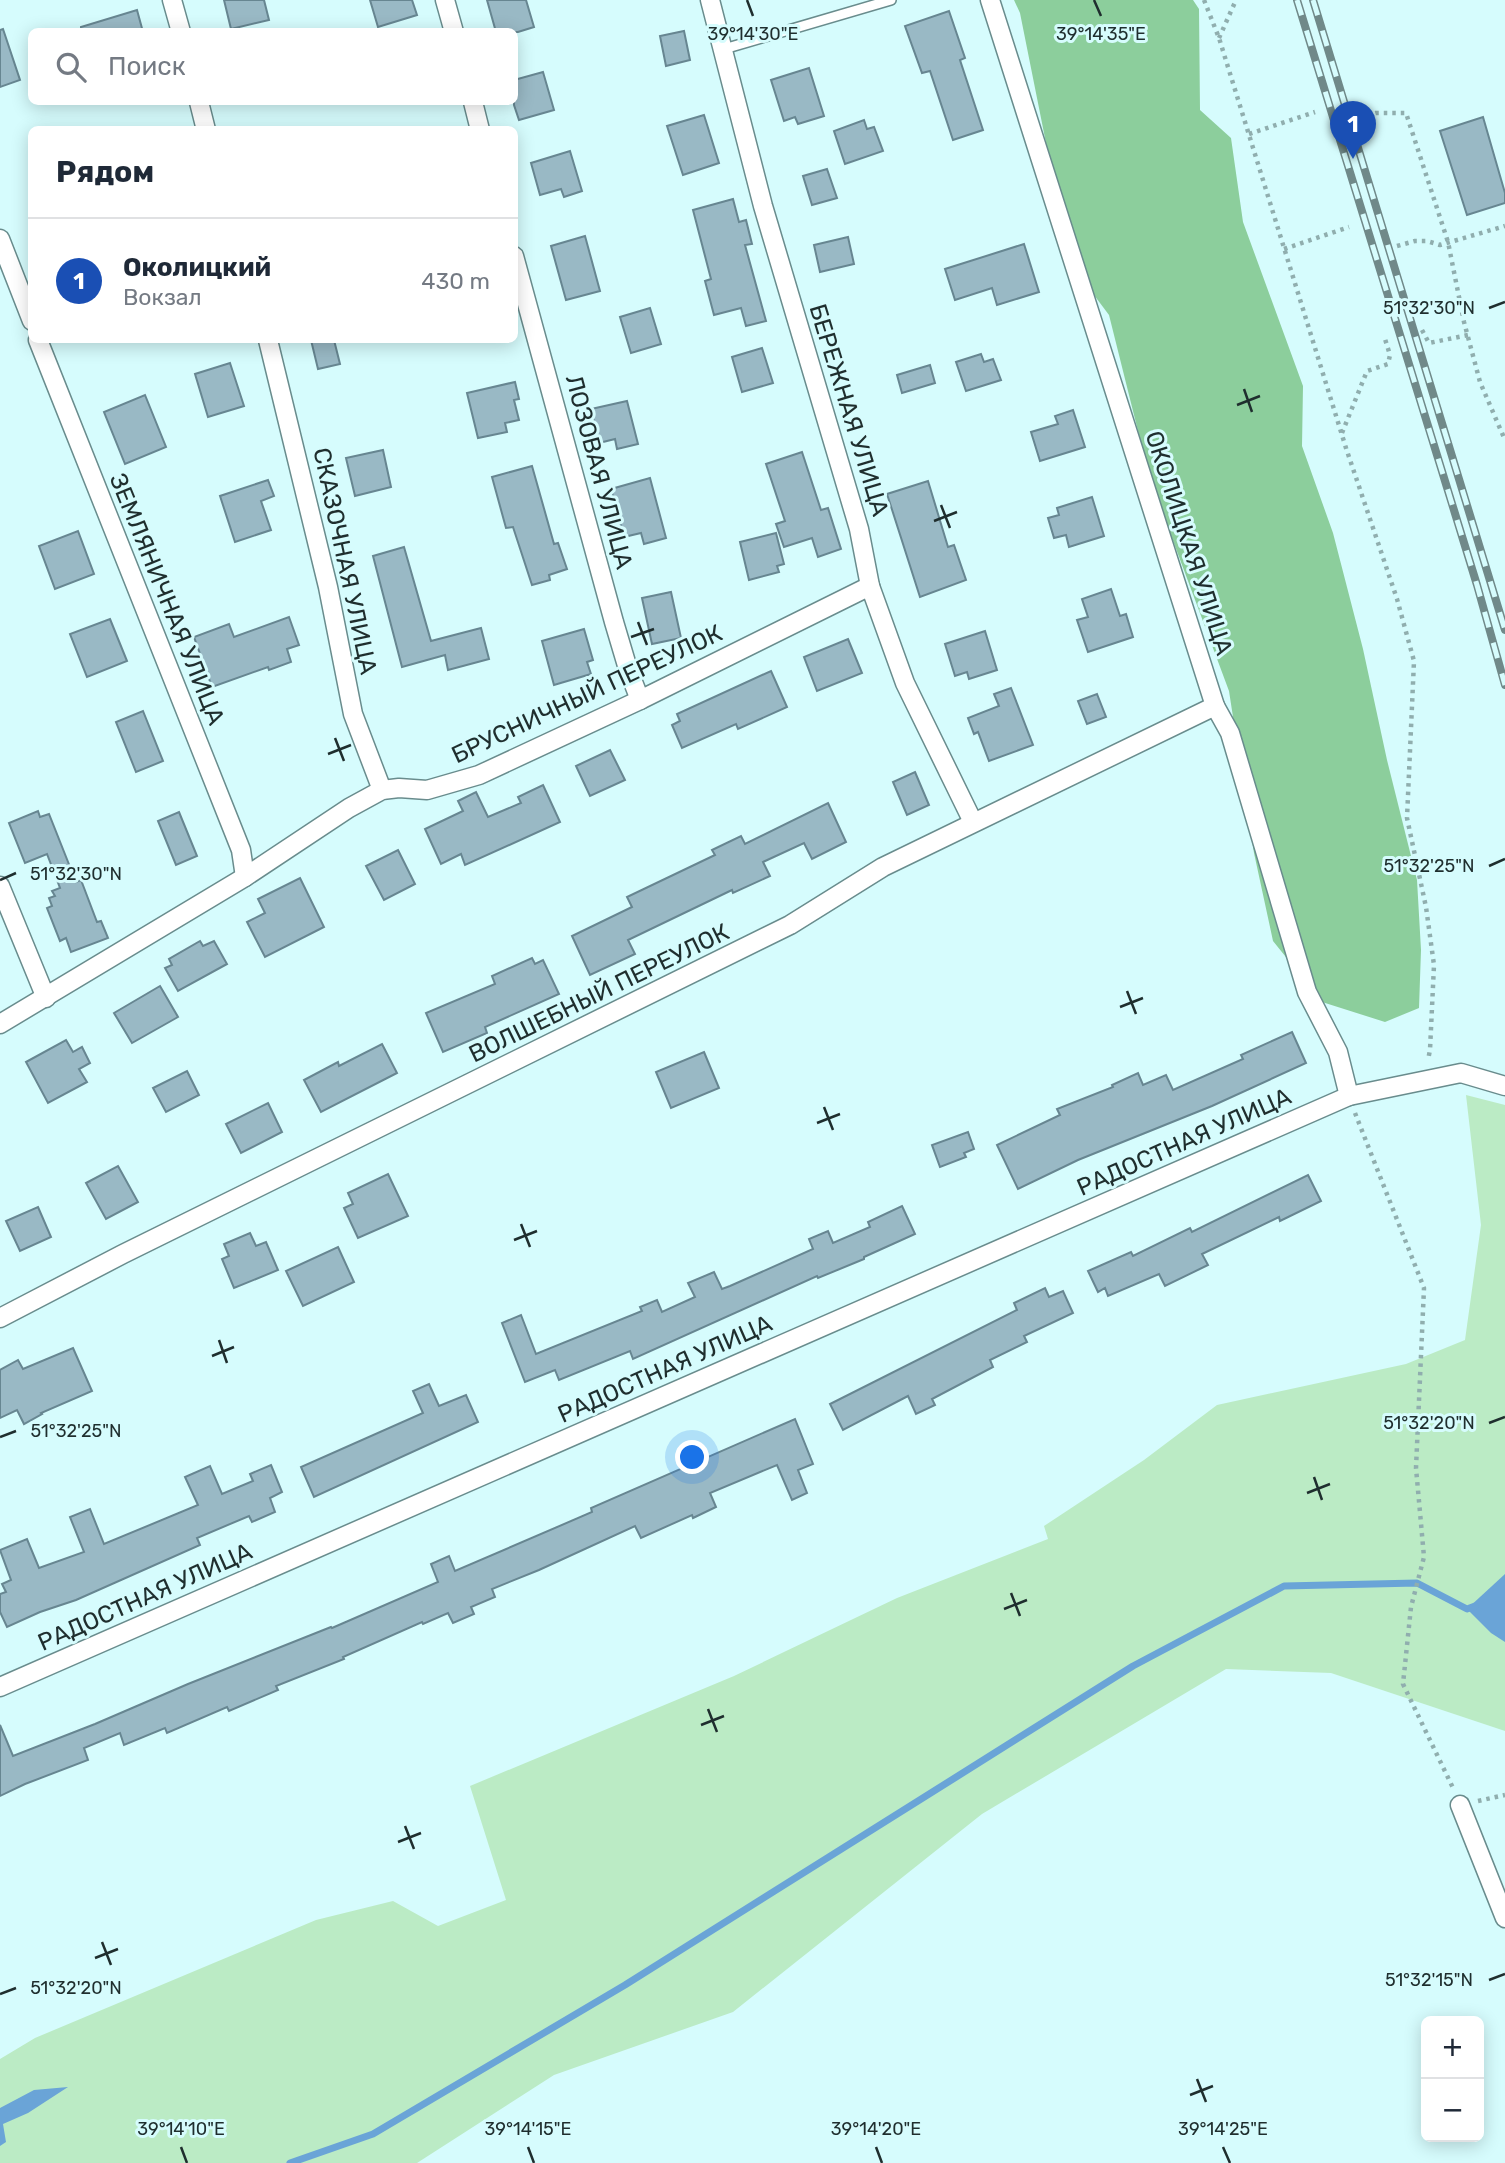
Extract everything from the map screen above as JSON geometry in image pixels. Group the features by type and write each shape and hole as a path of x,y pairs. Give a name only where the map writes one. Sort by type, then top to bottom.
{"street":[{"path":"172,0 180,28"},
{"path":"445,0 453,28"},
{"name":"БЕРЕЖНАЯ УЛИЦА","path":"710,0 762,206 859,529 870,586 905,683 973,822"},
{"name":"ОКОЛИЦКАЯ УЛИЦА","path":"990,0 1215,705 1230,733 1307,992 1338,1052 1349,1096"},
{"path":"200,105 205,126"},
{"path":"474,105 479,126"},
{"path":"0,239 28,311"},
{"name":"ЛОЗОВАЯ УЛИЦА","path":"518,271 614,622 640,700"},
{"name":"ЗЕМЛЯНИЧНАЯ УЛИЦА","path":"39,343 241,850 246,877"},
{"name":"СКАЗОЧНАЯ УЛИЦА","path":"269,343 328,587 353,714 382,790"},
{"name":"БРУСНИЧНЫЙ ПЕРЕУЛОК","path":"0,1024 246,877 349,808 382,790 427,790 479,775 640,700 870,586"},
{"name":"ВОЛШЕБНЫЙ ПЕРЕУЛОК","path":"0,1318 161,1235 790,925 883,867 1215,705"},
{"path":"0,886 46,998"},
{"name":"РАДОСТНАЯ УЛИЦА","path":"0,1686 1349,1096 1461,1073 1505,1086"},
{"path":"1460,1805 1505,1918"}],"lane":[{"path":"724,49 891,0"}],"path":[{"path":"1204,0 1219,38 1341,434 1397,599 1414,661 1407,818 1426,907 1434,965 1430,1050 1422,1081"},
{"path":"1219,38 1236,0"},
{"path":"1249,134 1315,112"},
{"path":"1359,118 1376,113 1406,113 1448,242 1480,382 1505,440"},
{"path":"1397,246 1415,241 1440,245 1505,226"},
{"path":"1284,249 1349,227"},
{"path":"1422,330 1429,343 1468,335"},
{"path":"1341,434 1367,371 1388,364 1390,355 1385,339"},
{"path":"1349,1096 1424,1288 1416,1468 1424,1557 1411,1607 1403,1684 1460,1805 1505,1795"}],"green space":[{"path":"1014,0 1193,0 1199,9 1200,110 1231,138 1243,222 1303,386 1302,446 1333,533 1417,880 1421,950 1419,1008 1385,1022 1322,1002 1273,941 1254,853 1229,691 1150,479 1109,315 1070,263 1020,13"},
{"path":"1466,1095 1505,1105 1505,1731 1331,1673 1226,1669 982,1814 733,2012 554,2075 417,2163 0,2163 0,2059 35,2038 316,1920 393,1901 438,1926 506,1900 470,1786 734,1676 897,1598 1048,1539 1044,1526 1144,1460 1217,1405 1406,1364 1465,1340 1481,1225"}],"water":[{"path":"1505,1574 1505,1642 1491,1633 1467,1609"},
{"path":"68,2087 28,2113 3,2124 6,2142 0,2146 0,2108 34,2090"}],"building":[{"path":"224,0 264,0 269,20 231,28"},
{"path":"370,0 412,0 417,15 378,27"},
{"path":"487,0 526,0 534,27 518,32 518,28 495,28"},
{"path":"137,10 142,28 81,28"},
{"path":"949,11 965,58 960,60 983,130 953,140 930,71 922,73 905,26"},
{"path":"3,29 20,80 0,87 0,30"},
{"path":"684,31 690,60 666,66 660,36"},
{"path":"809,68 824,116 798,124 795,117 784,121 771,80"},
{"path":"543,72 554,110 519,120 514,105 518,105 518,79"},
{"path":"704,115 719,163 683,175 667,126"},
{"path":"1483,117 1505,193 1505,203 1467,215 1440,131"},
{"path":"864,120 867,129 874,127 883,151 845,164 834,131"},
{"path":"570,151 582,191 564,197 561,189 540,195 531,163"},
{"path":"827,169 837,198 812,205 803,176"},
{"path":"733,199 739,222 746,220 752,244 745,245 766,321 746,326 741,308 714,315 705,281 711,279 693,210"},
{"path":"585,236 600,291 566,300 551,246"},
{"path":"848,237 854,264 820,272 814,245"},
{"path":"1024,244 1039,292 997,305 992,288 955,300 945,269"},
{"path":"650,308 661,344 631,353 620,317"},
{"path":"312,343 335,343 340,364 318,369"},
{"path":"762,348 773,383 742,392 732,357"},
{"path":"981,354 984,362 993,359 1001,380 966,391 956,362"},
{"path":"230,363 244,406 208,417 195,374"},
{"path":"930,365 935,383 902,393 897,375"},
{"path":"515,382 519,399 514,400 519,420 505,423 507,432 478,438 467,393"},
{"path":"145,395 166,447 125,464 104,412"},
{"path":"627,401 638,444 617,449 615,439 599,443 591,409"},
{"path":"1073,410 1085,447 1040,461 1031,432 1058,424 1055,416"},
{"path":"383,450 391,487 355,496 346,458"},
{"path":"802,452 821,510 828,508 841,549 818,557 812,538 784,547 776,524 785,521 766,464"},
{"path":"532,466 554,544 558,543 567,569 549,575 550,580 532,585 513,527 506,528 492,477"},
{"path":"650,478 666,538 644,544 641,533 624,537 611,489"},
{"path":"268,480 274,496 261,501 271,530 235,542 220,496"},
{"path":"928,481 948,547 954,545 966,580 920,597 887,494"},
{"path":"1092,497 1104,536 1069,547 1066,535 1054,538 1048,518 1059,515 1057,508"},
{"path":"78,531 94,574 55,589 39,546"},
{"path":"776,533 784,564 777,566 779,572 749,580 740,542"},
{"path":"404,547 431,641 481,628 489,659 448,670 445,655 402,667 373,556"},
{"path":"1111,589 1120,616 1126,614 1133,637 1088,652 1077,620 1088,617 1082,599"},
{"path":"671,592 681,638 652,644 642,598"},
{"path":"289,617 299,645 287,649 291,662 269,670 268,667 212,687 194,637 229,624 234,637"},
{"path":"110,619 127,661 87,677 70,634"},
{"path":"584,629 593,660 587,662 591,674 554,685 542,641"},
{"path":"985,631 997,670 969,679 967,672 955,676 945,644"},
{"path":"848,639 862,673 817,691 804,657"},
{"path":"771,671 787,707 738,729 736,724 682,748 672,725 680,721 677,714"},
{"path":"1011,688 1033,745 989,761 978,732 974,734 968,718 999,706 994,694"},
{"path":"1097,694 1106,717 1087,724 1078,701"},
{"path":"143,711 163,761 136,772 116,722"},
{"path":"610,750 625,780 590,796 576,766"},
{"path":"915,772 929,805 907,815 893,782"},
{"path":"543,785 560,822 465,865 461,854 441,864 425,829 463,811 458,801 476,792 488,817 521,803 518,797"},
{"path":"828,803 846,842 812,859 804,843 763,862 770,876 733,893 732,890 628,940 635,954 590,975 572,936 632,907 627,897 715,855 712,850 741,836 745,844"},
{"path":"38,811 40,817 49,814 76,882 81,880 97,922 101,921 108,938 71,952 66,938 60,941 47,908 52,906 49,898 55,896 52,891 60,888 47,854 25,863 9,823"},
{"path":"179,812 197,856 176,865 158,821"},
{"path":"398,850 415,884 384,900 366,866"},
{"path":"300,878 324,927 265,957 247,922 265,913 258,899"},
{"path":"200,941 203,946 214,941 227,964 178,991 165,968 172,965 169,959"},
{"path":"532,958 535,964 543,960 559,994 485,1027 487,1033 443,1052 426,1013 495,984 492,976"},
{"path":"160,986 178,1017 132,1043 114,1013"},
{"path":"1292,1032 1306,1063 1212,1106 1078,1160 1018,1189 997,1145 1060,1115 1057,1109 1113,1087 1112,1085 1138,1073 1143,1085 1166,1075 1173,1090 1243,1059 1241,1055"},
{"path":"66,1040 73,1052 82,1047 90,1063 79,1069 87,1082 48,1103 26,1062"},
{"path":"382,1044 397,1073 321,1112 304,1080"},
{"path":"704,1052 719,1088 671,1108 656,1072"},
{"path":"187,1071 199,1095 166,1112 153,1088"},
{"path":"268,1103 282,1132 241,1153 226,1124"},
{"path":"968,1132 974,1149 964,1153 966,1157 940,1167 932,1145"},
{"path":"118,1166 138,1202 106,1219 86,1183"},
{"path":"388,1174 408,1216 358,1238 344,1208 353,1204 348,1193"},
{"path":"1308,1175 1321,1201 1280,1221 1279,1217 1202,1254 1208,1265 1165,1286 1159,1274 1108,1296 1105,1288 1098,1292 1088,1271 1131,1252 1133,1256 1190,1228 1192,1232"},
{"path":"902,1206 915,1234 864,1259 818,1278 817,1276 633,1359 630,1351 559,1380 555,1370 525,1382 502,1323 521,1315 536,1354 642,1311 640,1307 657,1300 662,1312 695,1297 688,1283 714,1272 722,1289 730,1286 813,1249 809,1239 828,1231 833,1243 870,1227 868,1222"},
{"path":"38,1207 51,1237 20,1251 6,1221"},
{"path":"250,1233 256,1246 266,1242 278,1270 234,1288 222,1259 229,1256 224,1244"},
{"path":"338,1247 354,1282 303,1306 286,1271"},
{"path":"1045,1288 1049,1297 1063,1291 1073,1313 1024,1336 1027,1342 990,1360 993,1367 932,1399 935,1405 916,1414 908,1396 843,1430 830,1404 1017,1310 1014,1303"},
{"path":"73,1348 92,1391 41,1413 24,1424 17,1410 0,1418 0,1370 18,1360 23,1369"},
{"path":"429,1384 439,1406 466,1395 478,1422 314,1497 301,1467 423,1413 413,1391"},
{"path":"795,1419 813,1464 798,1470 807,1493 792,1500 777,1465 710,1493 716,1507 693,1518 692,1515 641,1538 635,1526 492,1589 495,1597 471,1607 474,1614 453,1623 448,1613 423,1624 422,1622 343,1657 344,1659 276,1686 278,1690 229,1711 227,1707 167,1733 165,1728 124,1745 120,1733 84,1748 88,1760 0,1796 0,1725 13,1756 332,1628 438,1582 431,1564 449,1556 455,1571"},
{"path":"271,1465 282,1492 270,1498 275,1512 252,1522 249,1516 197,1538 200,1545 76,1600 7,1627 0,1612 0,1594 6,1592 2,1584 11,1580 0,1550 27,1539 39,1568 84,1552 70,1517 90,1509 104,1544 198,1505 185,1477 210,1466 222,1494 253,1481 250,1474"}],"waterway":[{"path":"290,2163 373,2134 625,1985 1133,1666 1284,1586 1417,1583 1467,1609 1475,1606"}],"railway":[{"path":"1297,0 1477,585 1505,685"},
{"path":"1313,0 1505,630"}],"place":[{"name":"Околицкий","path":"1353,159"}]}
